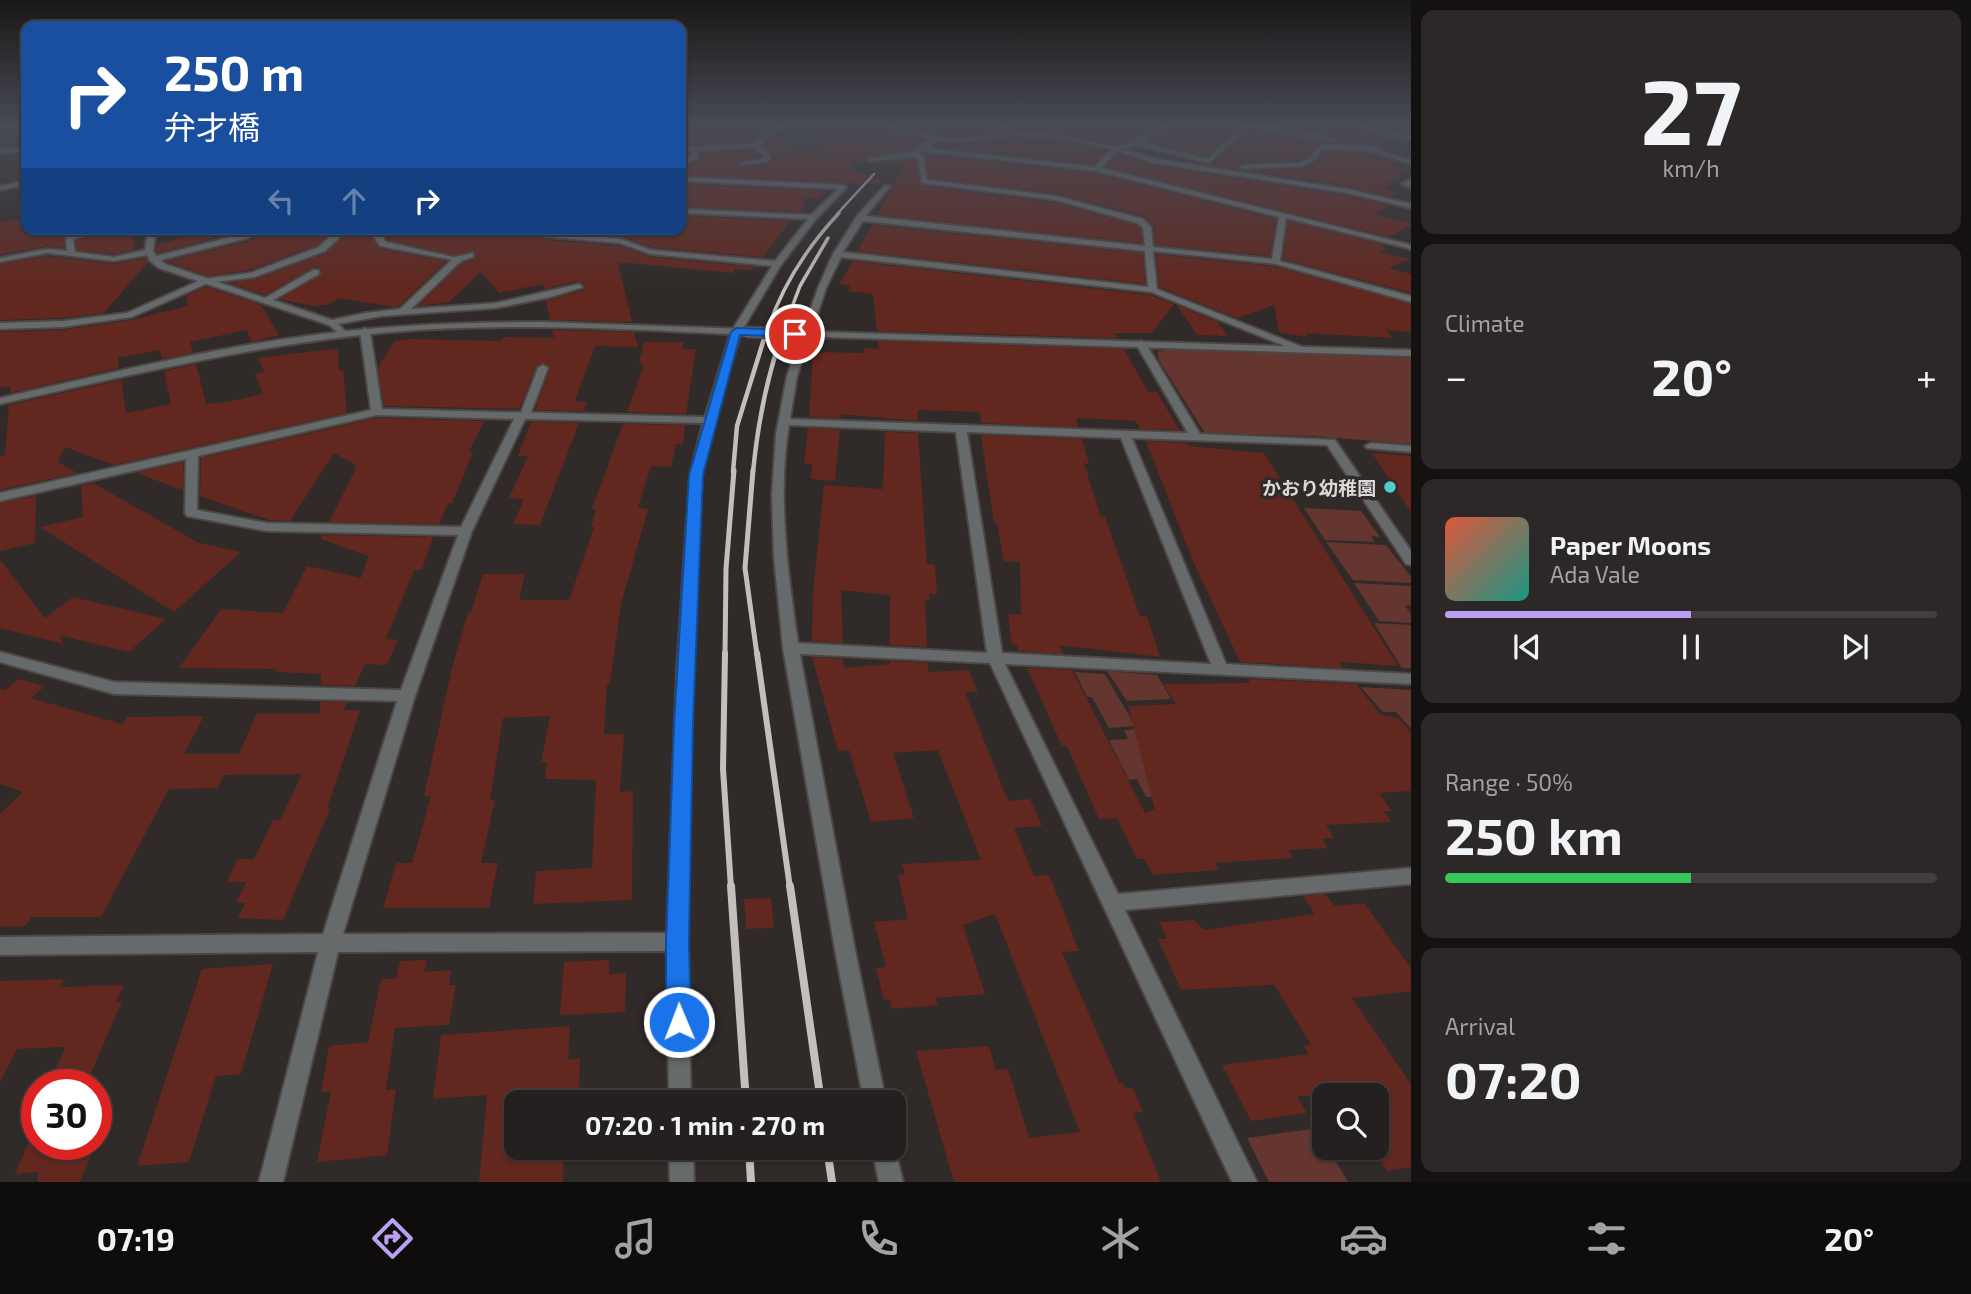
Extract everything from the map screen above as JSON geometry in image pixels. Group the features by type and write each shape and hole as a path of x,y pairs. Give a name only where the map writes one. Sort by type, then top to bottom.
{"street":[{"path":"686,179 844,187"},
{"path":"924,179 1056,198 1140,221 1147,227 1153,290"},
{"path":"1136,179 1411,247"},
{"path":"1272,179 1347,191 1411,206"},
{"path":"680,1090 677,942 685,670 696,475 709,420 754,297 813,217 852,182"},
{"path":"0,188 21,183"},
{"path":"873,1090 853,996 791,648 779,482 784,422 800,333 811,323 837,254 860,218 887,186"},
{"path":"912,186 1027,198 1033,195"},
{"path":"686,211 813,217"},
{"path":"1276,261 1283,216"},
{"path":"860,218 1276,261 1411,299"},
{"path":"72,255 69,238 80,235"},
{"path":"152,235 151,255 162,266 332,323 343,334"},
{"path":"0,260 47,251 114,259 151,255 247,235"},
{"path":"0,326 63,324 129,314 206,281 252,275 321,248 337,235"},
{"path":"377,235 383,244 458,259"},
{"path":"548,235 621,241 650,252 777,264"},
{"path":"837,254 1153,290 1297,348"},
{"path":"403,311 458,259 470,255"},
{"path":"264,302 316,272"},
{"path":"332,323 350,317 403,311 467,309 517,303 579,287"},
{"path":"0,401 188,359 343,334 521,324 1411,353"},
{"path":"365,331 377,412"},
{"path":"1141,344 1196,437"},
{"path":"271,1182 330,943 407,695 467,531 543,368"},
{"path":"0,497 377,412 709,420"},
{"path":"784,422 1331,442 1411,561"},
{"path":"961,427 995,658 1245,1182"},
{"path":"1125,434 1220,668"},
{"path":"1371,446 1411,449"},
{"path":"192,454 191,513 267,527 467,531"},
{"path":"791,648 1411,679"},
{"path":"0,657 114,688 407,695"},
{"path":"1112,903 1411,876"},
{"path":"0,946 677,942"},
{"path":"681,1160 682,1182"},
{"path":"886,1160 891,1182"}],"shaded area":[{"path":"1166,349 1411,358 1411,444 1313,436 1205,433 1160,362 1157,352"},
{"path":"1304,508 1361,511 1380,537 1371,536 1375,542 1325,540"},
{"path":"1326,542 1386,545 1411,577 1411,583 1353,580"},
{"path":"1354,583 1411,586 1411,605 1405,606 1411,614 1411,623 1379,621"},
{"path":"1374,623 1411,625 1411,668 1402,668"},
{"path":"1107,671 1157,675 1171,699 1127,701"},
{"path":"1075,672 1105,674 1135,726 1109,728 1092,697 1087,697"},
{"path":"1361,687 1411,690 1411,729 1396,712 1383,712"},
{"path":"1140,729 1176,796 1146,797 1137,779 1129,780 1109,740 1128,739 1124,730"},
{"path":"1312,1129 1312,1160 1335,1160 1348,1182 1269,1182 1247,1138"}],"building":[{"path":"773,179 876,179 880,181 879,184"},
{"path":"897,179 920,179 922,186 1055,203 1136,225 1141,229 1142,243 877,215"},
{"path":"939,179 1117,179 1276,219 1270,256 1155,245 1154,227 1144,216 1056,193"},
{"path":"1155,179 1239,179 1347,196 1389,206 1374,214 1411,225 1389,237"},
{"path":"1303,179 1396,179 1387,183 1393,184 1383,189 1399,193 1390,196"},
{"path":"686,184 826,191 819,199 805,198 802,212 686,207"},
{"path":"686,216 790,221 763,257 652,247 610,235 686,235"},
{"path":"21,218 21,235 57,235 63,237 64,248 47,246 0,255 0,223"},
{"path":"1288,221 1377,243 1387,248 1380,252 1409,259 1389,268 1411,274 1411,293 1283,259"},
{"path":"872,225 1143,253 1145,284 857,251"},
{"path":"96,235 133,235 134,250 114,254 77,250 76,241"},
{"path":"193,235 225,235 158,253 157,245"},
{"path":"258,235 328,235 318,245 249,270 208,276 166,261 249,241"},
{"path":"371,235 380,249 446,261 399,306 394,307 339,298 327,305 313,306 279,299 320,276 322,270 319,267 312,268 265,295 229,283 256,279 326,253 343,237"},
{"path":"384,235 533,235 548,240 619,246 650,257 754,267 752,270 735,269 733,273 618,262 632,322 550,320 546,301 584,290 585,285 578,281 544,289 543,284 499,293 481,272 449,302 418,306 462,263 475,259 475,251 454,255 388,240"},
{"path":"1156,254 1276,267 1411,304 1411,332 1386,330 1393,338 1307,333 1307,337 1279,332 1274,305 1237,318 1159,287"},
{"path":"47,256 114,264 146,258 148,262 104,313 63,318 0,320 0,264"},
{"path":"853,261 1150,295 1174,304 1152,333 1114,333 1118,338 877,331 873,294 848,291 851,286 839,284"},
{"path":"206,287 261,305 279,335 251,342 247,330 190,342 193,353 162,359 160,350 118,358 119,368 10,393 10,386 0,388 0,332 63,330 132,320 188,306 186,296"},
{"path":"1177,305 1222,324 1218,323 1228,336 1197,335"},
{"path":"552,330 634,332 638,347 595,346 576,398 576,402 587,402 584,411 535,410 550,369 544,363 536,367 519,409 384,406 378,368 394,341 554,338"},
{"path":"878,341 1124,349 1148,392 1157,392 1179,430 1140,429 1136,421 1076,418 1078,427 981,423 980,412 918,410 918,421 841,414 841,418 809,417 813,352 864,353 864,348 879,349"},
{"path":"644,342 683,342 682,349 696,349 686,414 627,412 644,365 639,363"},
{"path":"338,350 339,371 343,370 347,413 114,465 65,447 58,462 77,473 0,490 0,456 5,455 9,405 121,380 126,413 171,404 164,371 196,364 206,404 227,402 263,394 255,374 264,372 258,358"},
{"path":"377,418 484,421 469,452 473,452 452,503 448,503 439,524 329,522 357,466 334,453 290,521 269,520 200,496 201,458"},
{"path":"531,422 579,423 540,525 513,524 524,499 509,498 528,456 518,456"},
{"path":"623,424 685,425 683,444 676,444 671,467 651,466 638,508 648,509 621,604 610,683 607,683 604,734 624,734 620,792 633,791 632,900 533,904 536,871 592,868 596,780 545,779 547,763 541,762 550,716 503,718 490,800 495,800 481,863 498,863 489,908 383,908 396,863 412,863 431,796 424,796 452,668 483,574 525,574 519,600 569,600 594,527 591,527 596,509 592,509"},
{"path":"808,428 840,430 835,481 811,479 812,464 804,464"},
{"path":"885,432 918,433 927,564 935,565 937,594 929,594 930,600 925,600 927,647 890,645 890,595 841,590 843,643 812,641 813,592 824,485 883,489"},
{"path":"981,435 1082,439 1089,464 1084,463 1101,517 1105,517 1140,616 1147,616 1160,657 1059,645 1064,654 1019,651 1016,644 1012,644 1008,614 1021,615 1020,562 1004,561 997,523 994,523"},
{"path":"1146,441 1187,443 1189,446 1264,453 1398,666 1339,662 1343,668 1240,662 1192,559"},
{"path":"1372,453 1411,456 1411,512"},
{"path":"183,462 183,490 136,473"},
{"path":"93,483 199,543 241,552 174,612 40,527 83,517 81,485"},
{"path":"36,496 35,543 0,551 0,503"},
{"path":"322,535 433,537 422,570 414,570 386,639 398,640 387,665 365,664 355,686 321,685 321,674 276,672 277,669 179,668 221,609 283,613 307,566 361,578 368,556 321,539"},
{"path":"0,560 45,618 73,597 166,619 129,652 62,636 60,638 64,644 0,628"},
{"path":"812,657 843,659 844,668 890,664 890,661 928,663 928,672 969,670 978,692 965,692 1008,801 1030,799 1042,826 1014,828 1034,876 1049,875 1079,951 1062,952 1119,1083 1122,1082 1125,1088 1133,1088 1143,1112 1133,1113 1161,1182 954,1182 916,1051 989,1046 996,1070 1008,1069 1029,1138 1080,1132 995,914 963,925 985,994 935,998 938,1005 892,1009 890,1000 884,1000 876,968 886,967 874,922 908,919 898,875 905,875 902,864 981,860 938,750 893,753 914,818 871,822 849,750 838,751"},
{"path":"1027,668 1072,670 1145,813 1155,809 1128,706 1176,704 1163,684 1250,683 1248,679 1356,684 1381,715 1398,718 1411,733 1411,791 1379,793 1392,811 1384,811 1391,822 1326,825 1334,838 1322,839 1328,848 1288,850 1293,858 1215,863 1219,870 1153,875 1144,859 1137,859 1117,818 1099,819 1067,746 1062,746"},
{"path":"19,679 45,686 31,698 122,724 127,717 204,716 184,754 239,754 257,713 320,714 320,702 347,702 344,710 360,710 327,808 330,809 283,920 238,918 245,903 236,903 246,882 227,882 237,859 254,859 273,820 280,820 302,774 224,775 218,788 169,789 101,917 31,917 26,926 0,927 0,814 23,792 0,784 0,689 5,690"},
{"path":"1325,894 1335,906 1364,903 1411,968 1411,991 1352,998 1411,1084 1411,1167 1387,1171 1381,1160 1389,1160 1389,1083 1312,1083 1312,1096 1297,1096 1307,1113 1251,1121 1222,1065 1309,1054 1304,1046 1311,1044 1274,985 1181,990 1158,939 1167,939 1159,922 1194,920 1204,930 1315,914 1303,896"},
{"path":"771,898 774,928 746,929 744,899"},
{"path":"427,960 424,972 451,970 449,985 456,985 449,1025 395,1028 386,1090 396,1089 387,1155 317,1162 331,1091 321,1092 329,1046 368,1042 381,979 396,979 400,961"},
{"path":"609,960 609,974 626,973 625,1012 560,1015 564,962"},
{"path":"273,964 241,1074 216,1076 189,1162 137,1166 202,969"},
{"path":"65,979 60,987 124,985 116,1002 122,1001 93,1069 56,1069 65,1047 17,1049 0,1082 0,981"},
{"path":"570,1026 568,1060 580,1058 579,1089 504,1090 504,1160 564,1160 563,1182 479,1182 487,1095 433,1099 441,1035"},
{"path":"21,1160 89,1160 80,1182 38,1182 38,1172 15,1174"}],"railway":[{"path":"837,214 869,179"},
{"path":"768,328 798,267 839,213"},
{"path":"784,328 800,286 828,238"},
{"path":"733,472 737,426 768,326"},
{"path":"753,472 764,398 785,326"},
{"path":"725,655 726,569 734,470"},
{"path":"753,470 745,568 757,655"},
{"path":"725,653 723,769 731,888"},
{"path":"757,653 790,888"},
{"path":"731,886 745,1090"},
{"path":"790,886 819,1090"},
{"path":"750,1160 751,1182"},
{"path":"829,1160 832,1182"}],"place":[{"name":"かおり幼稚園","path":"1390,487"}],"route":[{"path":"679,1022 677,942 689,591 696,475 709,420 736,332 795,334"}]}
